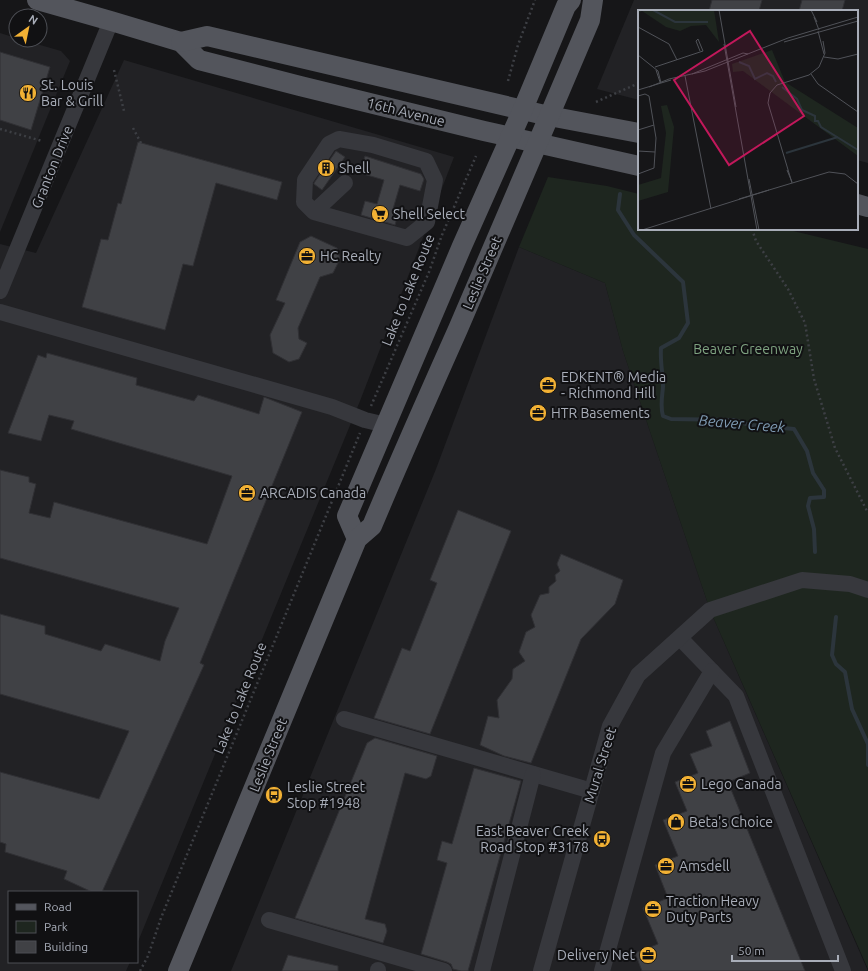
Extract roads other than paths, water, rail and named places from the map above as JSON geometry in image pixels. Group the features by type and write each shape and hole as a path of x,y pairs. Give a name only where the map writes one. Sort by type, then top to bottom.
{"main road":[{"name":"16th Avenue","path":"37,0 181,42 199,60 511,138 638,166"},
{"name":"Leslie Street","path":"357,540 347,516 462,246 524,110 566,6 572,0"},
{"name":"Leslie Street","path":"178,971 357,540 372,526 538,143 590,20 592,0"},
{"name":"16th Avenue","path":"181,42 207,36 549,116 638,133"},
{"path":"858,204 868,207"}],"street":[{"name":"Granton Drive","path":"0,291 111,21"},
{"path":"338,139 374,145 426,161 435,180 427,222 407,238 314,212 304,202 305,180 329,144 338,139"},
{"path":"314,212 345,184"},
{"path":"0,312 332,407 365,420 386,425"},
{"name":"Mural Street","path":"541,971 610,726 638,675 710,610 802,580 850,584 868,590"},
{"path":"680,638 736,696 843,971"},
{"path":"602,971 663,753 712,671"},
{"path":"344,719 592,791"},
{"path":"482,971 533,774"},
{"path":"269,920 444,971"}],"waterway":[{"name":"Beaver Creek","path":"620,194 618,210 634,235 683,282 688,323 679,338 661,348 663,387 661,405 663,416 671,419 734,420 750,425 794,429 807,451 813,473 824,490 824,497 810,498 808,506 814,529 815,552"},
{"name":"Beaver Creek","path":"836,617 832,655 836,664 845,672 852,709 868,744 868,765"}],"place":[{"name":"St. Louis Bar & Grill","path":"28,93"},
{"name":"Shell","path":"326,168"},
{"name":"Shell Select","path":"380,214"},
{"name":"HC Realty","path":"307,256"},
{"name":"EDKENT® Media - Richmond Hill","path":"548,385"},
{"name":"HTR Basements","path":"538,413"},
{"name":"ARCADIS Canada","path":"247,493"},
{"name":"Lego Canada","path":"688,784"},
{"name":"Leslie Street Stop #1948","path":"274,795"},
{"name":"Beta's Choice","path":"676,822"},
{"name":"East Beaver Creek Road Stop #3178","path":"602,839"},
{"name":"Amsdell","path":"666,866"},
{"name":"Traction Heavy Duty Parts","path":"653,909"},
{"name":"Delivery Net","path":"648,955"}],"park label":[{"name":"Beaver Greenway","path":"748,349"}]}
